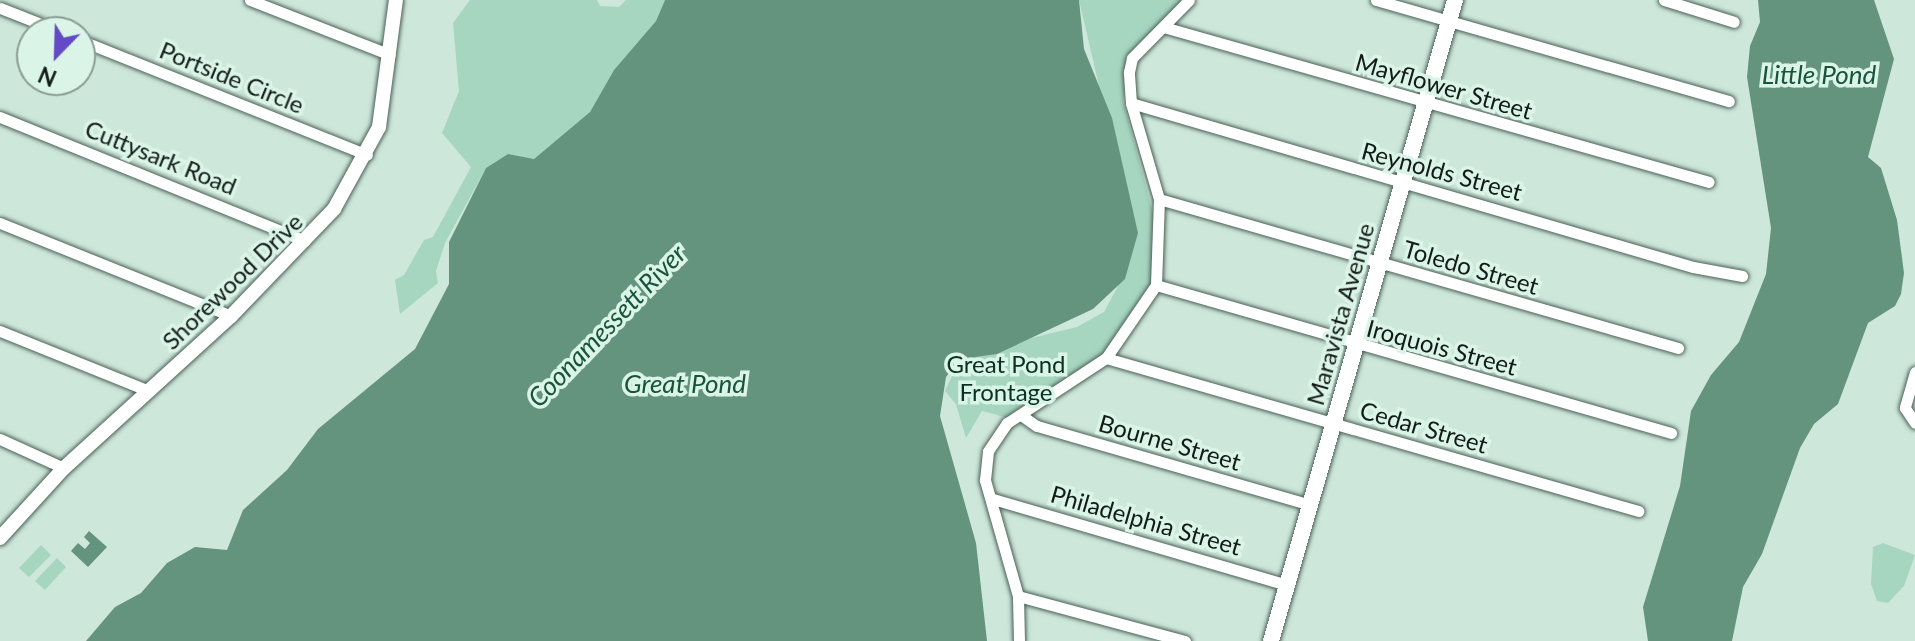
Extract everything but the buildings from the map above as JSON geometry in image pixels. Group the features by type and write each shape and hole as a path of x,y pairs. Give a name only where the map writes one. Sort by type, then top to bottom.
{"main road":[{"name":"Maravista Avenue","path":"1271,641 1455,0"}],"street":[{"path":"250,0 390,55"},
{"name":"Shorewood Drive","path":"0,538 64,468 231,316 334,209 367,155 383,111 396,0"},
{"path":"1019,641 1018,596 993,499 985,480 988,451 1007,423 1106,358 1156,285 1159,199 1128,83 1132,58 1167,28 1189,0"},
{"path":"1376,0 1729,101"},
{"path":"1664,0 1734,22"},
{"path":"0,8 20,16"},
{"name":"Mayflower Street","path":"1167,28 1424,104 1709,182"},
{"name":"Portside Circle","path":"96,46 367,155"},
{"name":"Reynolds Street","path":"1131,103 1693,267 1742,276"},
{"name":"Cuttysark Road","path":"0,117 305,241"},
{"name":"Toledo Street","path":"1159,199 1678,348"},
{"path":"0,223 231,316"},
{"name":"Iroquois Street","path":"1156,285 1355,346 1671,433"},
{"path":"0,331 149,391"},
{"name":"Cedar Street","path":"1106,358 1638,511"},
{"path":"1914,423 1905,408 1915,372"},
{"name":"Bourne Street","path":"1021,415 1037,426 1310,505"},
{"path":"0,439 64,468"},
{"name":"Philadelphia Street","path":"993,499 1287,585"},
{"path":"1018,596 1185,641"}],"green space":[{"path":"470,0 597,0 600,6 619,7 626,0 665,0 656,21 614,70 590,112 534,159 508,154 486,168 445,243 436,271 438,283 400,314 395,280 404,275 424,240 433,237 471,167 442,133 459,91 453,23"},
{"name":"Great Pond Frontage","path":"1079,0 1185,0 1127,73 1123,101 1154,217 1155,279 1104,361 1012,419 982,411 966,438 956,404 945,391 962,355 1077,327 1104,312 1118,286 1103,103"},
{"path":"1883,543 1915,555 1904,586 1888,603 1877,601 1871,584 1873,547"},
{"path":"41,545 51,555 29,577 19,568"},
{"path":"57,558 66,567 45,590 35,581"}],"water":[{"name":"Great Pond","path":"665,0 1079,0 1084,49 1112,118 1138,233 1125,279 1093,309 997,354 960,359 946,377 940,416 976,543 987,641 86,641 115,607 141,593 167,563 195,547 227,550 243,510 287,470 318,429 415,349 449,284 449,242 486,168 508,154 534,159 590,112 614,70 656,21"},
{"name":"Little Pond","path":"1758,0 1874,0 1894,59 1868,157 1881,168 1897,220 1904,273 1901,294 1895,306 1868,323 1838,404 1814,424 1800,448 1762,554 1743,587 1732,641 1648,641 1643,607 1680,486 1691,411 1711,375 1739,342 1766,274 1771,228 1747,77 1750,46 1760,22"},
{"path":"89,531 107,547 88,567 71,551 78,543 85,549 90,543 84,537"}],"water label":[{"name":"Coonamessett River","path":"607,326"}]}
